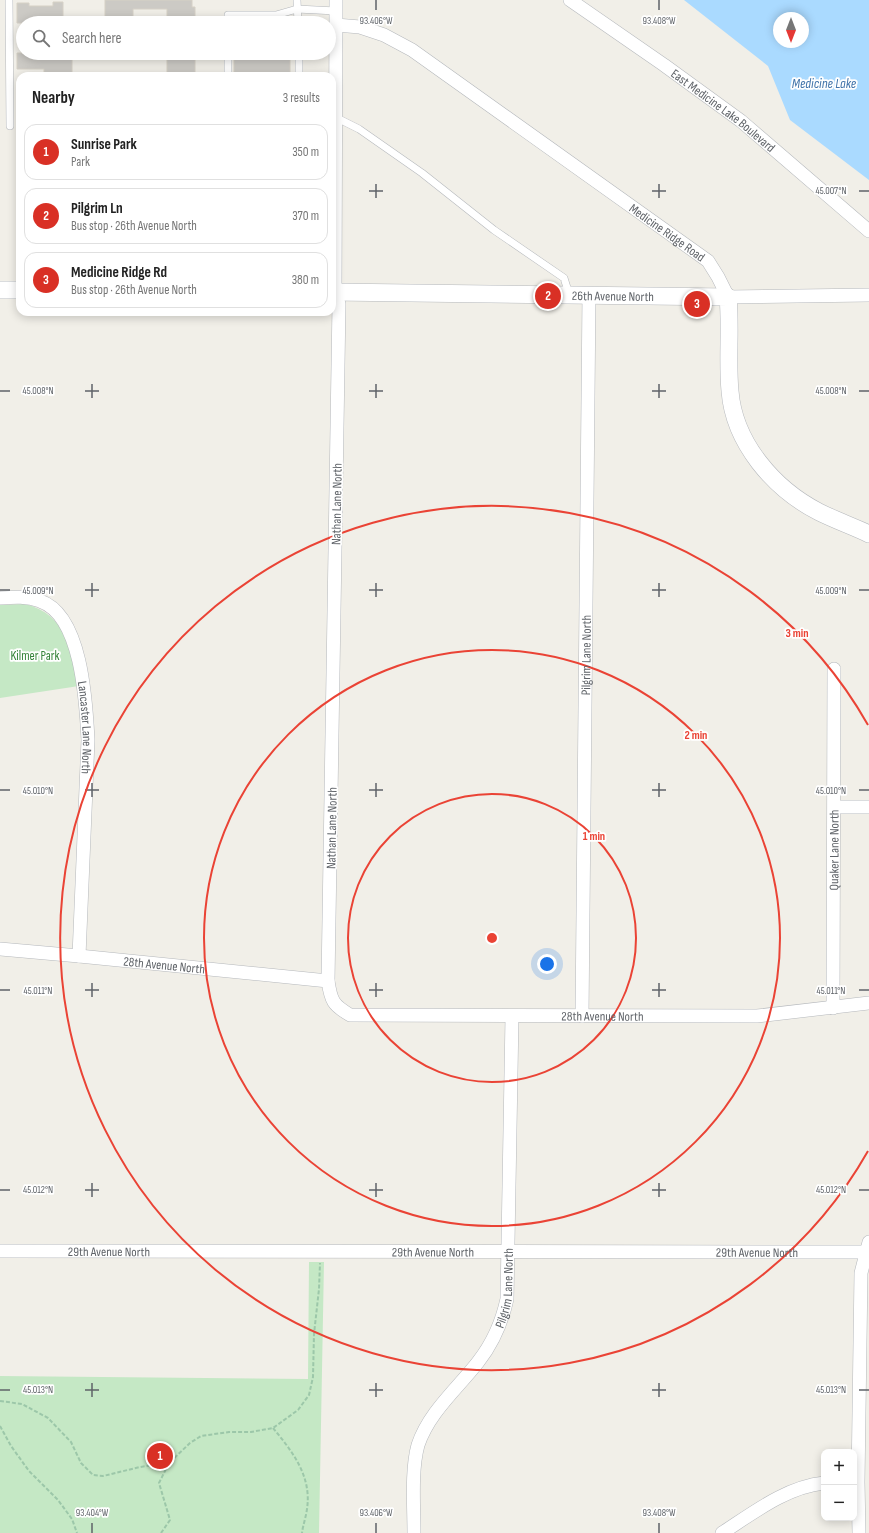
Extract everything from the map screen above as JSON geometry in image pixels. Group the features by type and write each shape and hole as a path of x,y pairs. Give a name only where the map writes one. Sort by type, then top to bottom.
{"street":[{"name":"East Medicine Lake Boulevard","path":"570,0 664,65 741,121 869,231"},
{"name":"Nathan Lane North","path":"336,6 336,25"},
{"name":"Medicine Ridge Road","path":"336,25 360,27 384,35 412,50 708,261 728,297 730,314 730,393 735,416 743,438 760,464 782,487 800,501 819,512 869,534"},
{"name":"Nathan Lane North","path":"335,72 336,60"},
{"path":"0,290 16,290"},
{"name":"26th Avenue North","path":"336,292 728,297 869,295"},
{"name":"Pilgrim Lane North","path":"582,1016 589,295"},
{"name":"Nathan Lane North","path":"336,297 339,304 328,981 330,995 336,1007"},
{"name":"Lancaster Lane North","path":"0,598 23,597 40,601 54,609 65,623 73,639 83,685 88,740 79,956"},
{"name":"Quaker Lane North","path":"833,1008 835,807 834,669"},
{"path":"835,807 869,807"},
{"name":"28th Avenue North","path":"0,949 328,981"},
{"name":"28th Avenue North","path":"336,1007 350,1015 512,1017 757,1016 869,1003"},
{"name":"Pilgrim Lane North","path":"414,1533 414,1471 418,1446 427,1426 446,1400 479,1362 496,1332 503,1316 507,1299 512,1017"},
{"path":"857,1449 861,1273 868,1247"},
{"name":"29th Avenue North","path":"0,1251 509,1253 868,1247"},
{"path":"722,1533 783,1495 810,1485 821,1484"},
{"path":"856,1485 859,1533"}],"lane":[{"path":"10,0 10,126"},
{"path":"297,0 297,16"},
{"path":"228,16 276,15 297,10 336,6"},
{"path":"228,60 228,72"},
{"path":"299,60 299,72"},
{"path":"336,118 359,129 416,168 494,230 564,278 569,295"}],"path":[{"path":"161,1533 170,1520 159,1483 169,1463 190,1443 201,1436 229,1432 250,1432 272,1428 298,1410 309,1395 313,1377 314,1334 319,1289 320,1252"},
{"path":"0,1401 22,1404 48,1418 71,1442 81,1463 93,1475 103,1476 140,1467 169,1463"},
{"path":"0,1426 11,1446 29,1471 58,1500 72,1519 77,1533"},
{"path":"272,1428 288,1446 302,1467 307,1487 308,1508 302,1533"}],"green space":[{"name":"Kilmer Park","path":"25,604 39,609 50,616 58,625 69,647 79,686 0,698 0,605"},
{"path":"309,1262 324,1262 319,1533 0,1533 0,1376 308,1379"}],"water":[{"name":"Medicine Lake","path":"684,0 869,0 869,180 790,120 768,66"}],"building":[{"path":"105,0 192,0 192,7 195,7 195,16 167,16 167,9 133,9 133,16 105,16"},
{"path":"53,2 63,2 63,16 17,16 17,3 29,3 29,6 53,6"},
{"path":"17,60 72,60 72,72 44,72 44,69 17,69"},
{"path":"167,60 195,60 195,72 167,72"},
{"path":"234,60 290,60 290,72 234,72"}],"place":[{"name":"Pilgrim Ln","path":"548,296"},
{"name":"Medicine Ridge Rd","path":"697,304"},
{"name":"Sunrise Park","path":"160,1456"}]}
